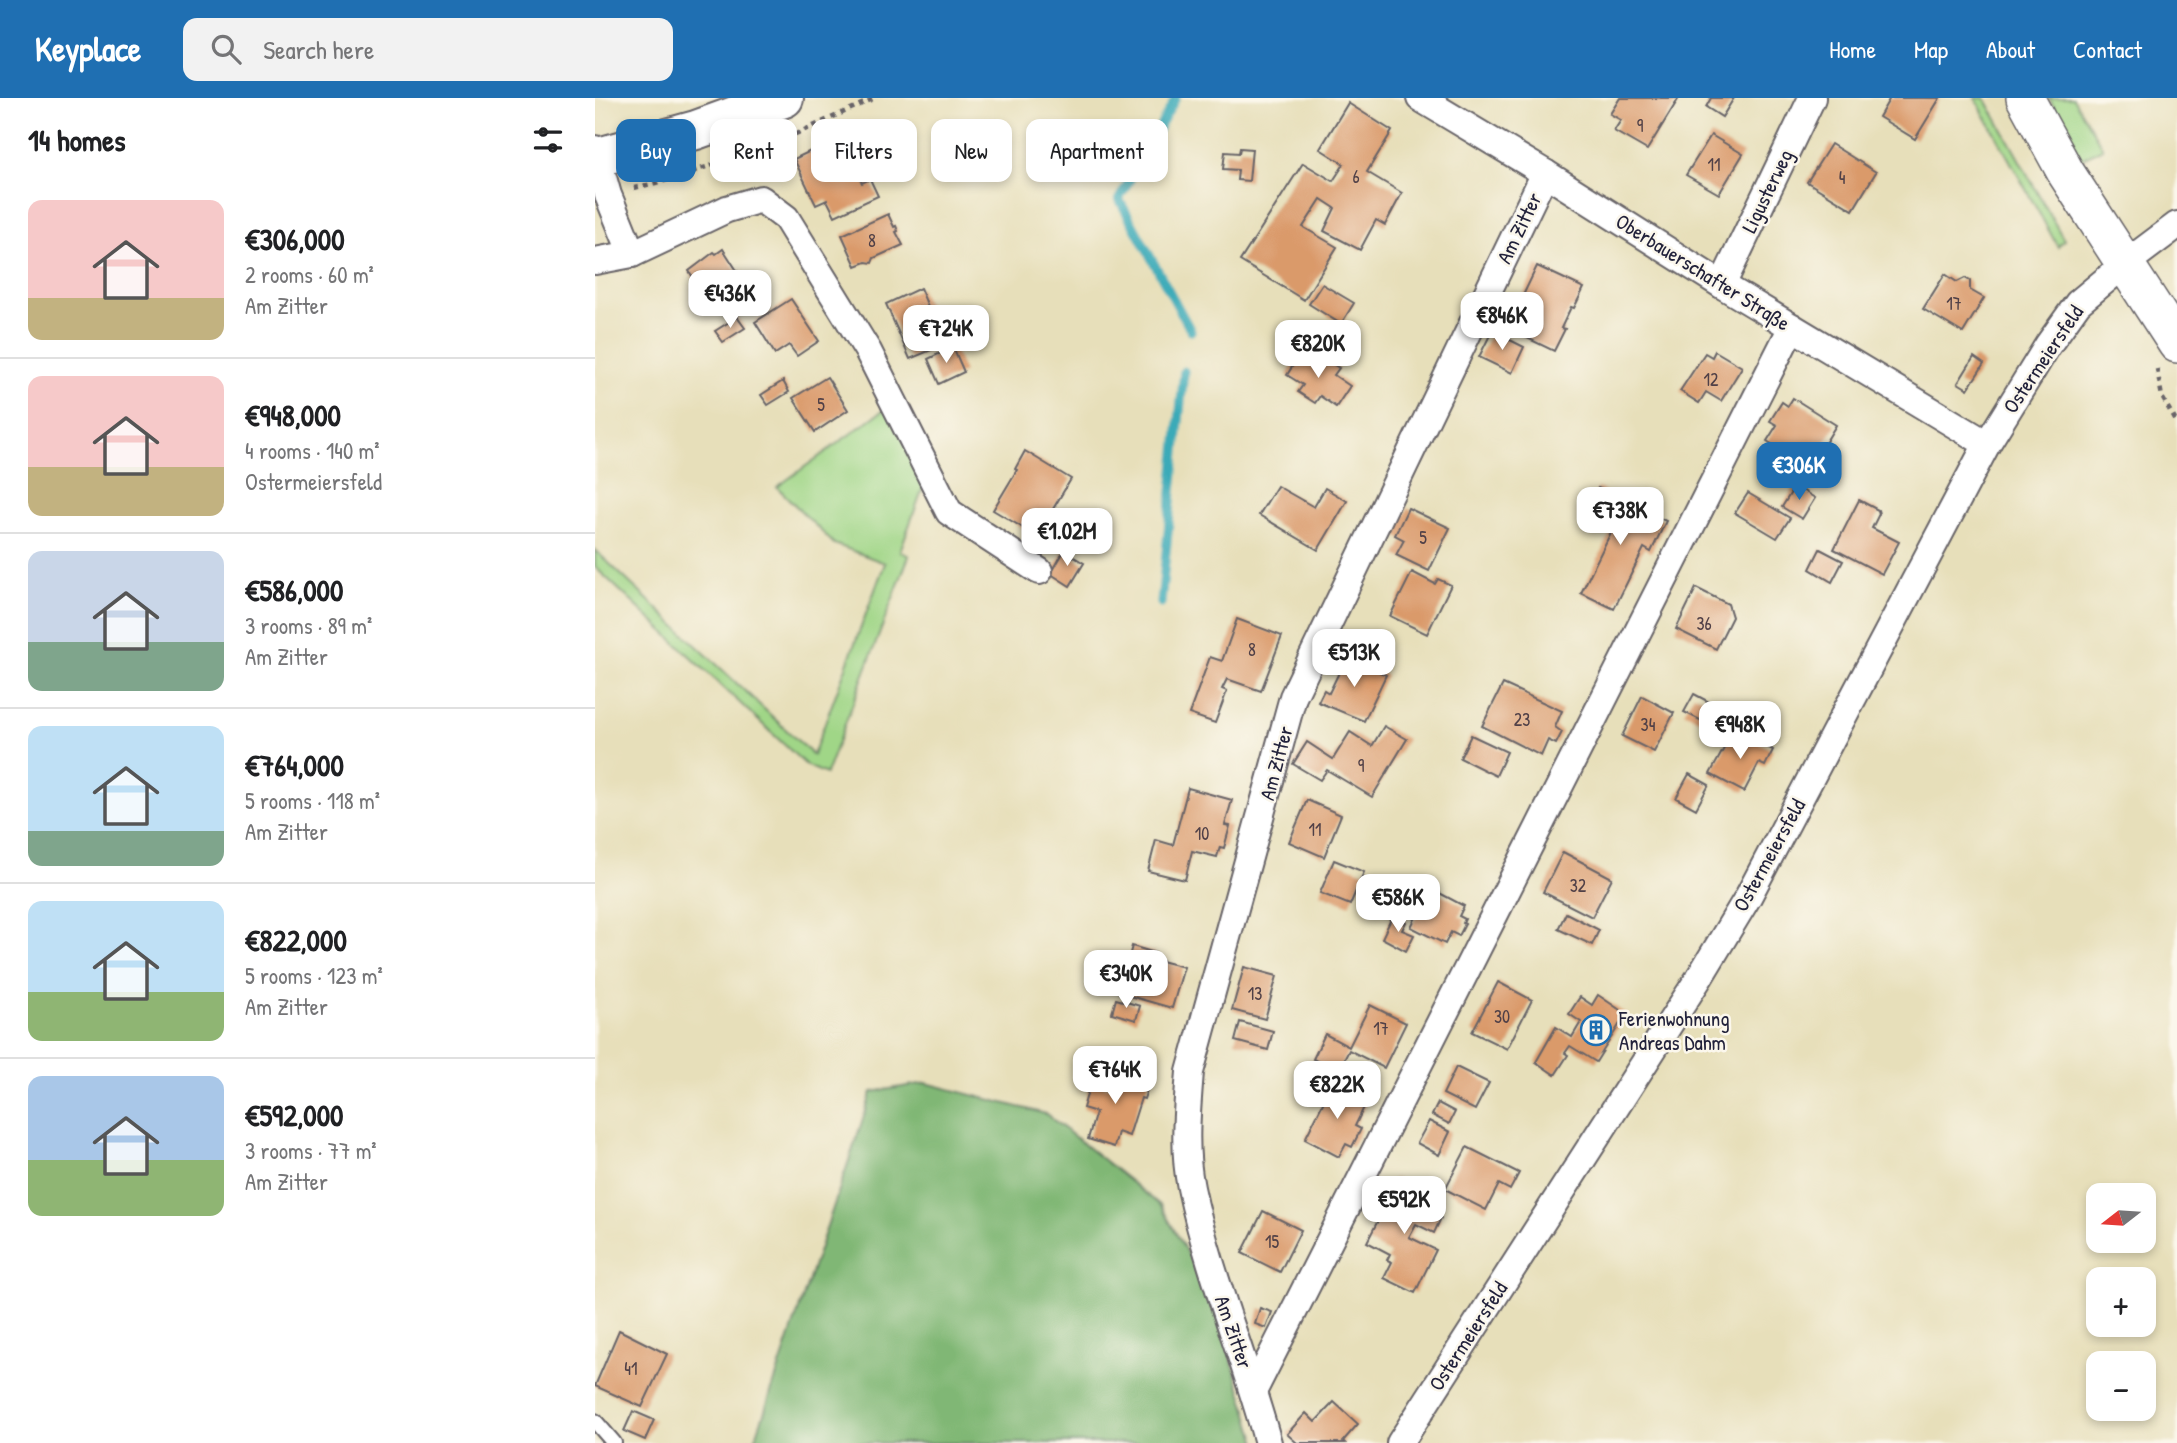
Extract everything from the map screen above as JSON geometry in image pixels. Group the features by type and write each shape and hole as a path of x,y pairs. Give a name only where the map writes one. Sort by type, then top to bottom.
{"main road":[{"path":"596,155 696,130 784,98"},
{"path":"2025,98 2066,173 2177,344"}],"street":[{"name":"Oberbauerschafter Straße","path":"1420,98 1791,327 1987,444"},
{"name":"Ligusterweg","path":"1723,285 1812,98"},
{"path":"596,155 608,195 632,254"},
{"name":"Am Zitter","path":"1268,1443 1254,1390 1218,1285 1191,1187 1185,1128 1190,1072 1293,696 1545,173"},
{"path":"595,261 632,254 727,209 761,199 786,218 869,351 949,512 1039,571"},
{"path":"2125,264 2177,225"},
{"name":"Ostermeiersfeld","path":"1400,1443 1699,978 1748,897 1987,444 2048,345 2078,303 2125,264"},
{"name":"Am Zitter","path":"1254,1390 1791,327"}],"lane":[{"path":"595,1421 614,1443"}],"green space":[{"path":"1975,98 1985,98 2064,240 2058,247"},
{"path":"2049,98 2073,98 2103,148 2081,159"},
{"path":"889,406 925,482 900,551 909,556 826,774 807,766 595,567 595,550 813,755 885,563 834,544 777,487"},
{"path":"926,1083 1046,1114 1161,1206 1214,1302 1257,1443 754,1443 872,1092"}],"building":[{"path":"1620,98 1679,98 1647,150 1614,131 1621,120 1610,114"},
{"path":"1711,98 1734,98 1722,117 1706,107"},
{"path":"1890,98 1940,98 1915,139 1879,117"},
{"path":"1348,103 1392,131 1367,172 1402,193 1385,225 1376,220 1360,250 1324,231 1335,208 1321,199 1303,227 1337,247 1304,300 1240,261 1303,163 1333,181 1344,164 1320,149"},
{"path":"1711,135 1743,154 1719,194 1686,175"},
{"path":"1831,144 1876,172 1853,210 1807,182"},
{"path":"1240,148 1252,149 1249,181 1237,180 1238,170 1223,169 1225,152 1239,153"},
{"path":"811,151 811,182 871,182 878,196 835,216 827,200 816,205 797,165 797,158"},
{"path":"888,214 903,245 874,258 872,263 856,266 842,235"},
{"path":"723,249 745,283 711,305 689,271 714,252 716,254"},
{"path":"1537,266 1584,288 1561,328 1565,329 1554,351 1525,337 1535,317 1517,308"},
{"path":"1945,274 1957,282 1965,278 1970,281 1970,290 1984,298 1963,333 1923,309"},
{"path":"1322,284 1354,303 1341,324 1309,304"},
{"path":"920,288 933,318 939,316 950,342 910,359 886,304"},
{"path":"791,299 819,341 797,356 789,345 775,354 755,322"},
{"path":"737,317 745,328 723,342 715,331"},
{"path":"1492,331 1524,347 1512,373 1479,357"},
{"path":"953,347 964,372 939,384 928,359"},
{"path":"1300,351 1318,362 1321,357 1339,368 1334,375 1350,386 1336,407 1320,396 1315,403 1298,392 1303,385 1287,375"},
{"path":"1715,351 1742,367 1721,401 1706,392 1699,403 1680,391 1705,353 1712,357"},
{"path":"1974,357 1984,364 1968,389 1958,383"},
{"path":"827,377 848,410 815,432 793,398"},
{"path":"783,381 789,392 768,405 761,395"},
{"path":"1793,398 1836,425 1810,468 1767,441 1777,425 1770,421 1782,402 1788,406"},
{"path":"1025,451 1071,479 1050,514 1073,528 1060,550 993,510"},
{"path":"1277,486 1314,507 1325,488 1347,501 1318,550 1259,515"},
{"path":"1795,486 1815,498 1802,519 1782,507"},
{"path":"1598,488 1666,521 1651,552 1644,548 1614,609 1581,593 1616,522 1588,508"},
{"path":"1748,493 1790,518 1777,538 1735,513"},
{"path":"1859,500 1878,510 1879,514 1872,528 1899,542 1882,574 1834,549"},
{"path":"1408,508 1450,528 1429,571 1396,555 1404,540 1395,535"},
{"path":"1820,549 1843,561 1832,582 1810,569"},
{"path":"1064,551 1084,563 1070,586 1051,574"},
{"path":"1412,572 1435,584 1438,579 1451,585 1427,634 1390,616"},
{"path":"1696,588 1728,604 1732,617 1716,649 1676,629"},
{"path":"1237,619 1282,636 1261,691 1227,679 1222,689 1227,691 1215,723 1189,714 1210,657 1222,661"},
{"path":"1347,656 1386,675 1364,721 1318,702 1324,690 1329,693"},
{"path":"1503,684 1562,711 1555,727 1562,732 1556,744 1548,740 1541,756 1482,726"},
{"path":"1694,694 1711,703 1702,721 1684,712"},
{"path":"1642,696 1674,713 1654,752 1622,736"},
{"path":"1384,726 1407,739 1372,797 1327,770 1320,780 1293,764 1307,742 1333,759 1350,732 1372,746"},
{"path":"1734,730 1773,750 1765,766 1759,763 1744,792 1710,774"},
{"path":"1471,735 1507,752 1496,776 1460,758"},
{"path":"1689,774 1709,785 1696,809 1676,798"},
{"path":"1188,788 1232,800 1225,825 1230,826 1224,848 1220,847 1217,857 1192,851 1185,880 1148,871 1156,840 1173,845"},
{"path":"1307,800 1341,815 1324,857 1289,842"},
{"path":"1563,852 1612,878 1592,917 1543,892"},
{"path":"1334,860 1364,872 1350,905 1320,893"},
{"path":"1430,888 1464,906 1459,916 1465,919 1465,924 1459,936 1451,932 1445,944 1411,927"},
{"path":"1566,913 1599,930 1592,945 1558,929"},
{"path":"1393,915 1406,922 1402,930 1414,935 1406,951 1382,938"},
{"path":"1132,946 1155,953 1153,959 1184,967 1172,1008 1119,993"},
{"path":"1244,967 1277,976 1265,1019 1232,1010"},
{"path":"1498,982 1532,1000 1507,1049 1472,1032"},
{"name":"Ferienwohnung Andreas Dahm","path":"1598,995 1626,1014 1596,1062 1570,1046 1565,1053 1568,1055 1555,1075 1536,1062 1556,1027 1572,1037 1581,1022 1569,1014 1580,997 1592,1005"},
{"path":"1116,999 1140,1006 1136,1020 1112,1013"},
{"path":"1370,1005 1406,1023 1384,1068 1349,1050 1338,1072 1313,1059 1325,1034 1349,1047"},
{"path":"1240,1022 1273,1031 1268,1050 1235,1041"},
{"path":"1456,1067 1489,1083 1475,1110 1443,1094"},
{"path":"1113,1070 1150,1081 1144,1099 1141,1098 1129,1136 1118,1132 1114,1147 1088,1139 1096,1112 1083,1108 1091,1081 1108,1087"},
{"path":"1333,1083 1367,1101 1355,1126 1361,1129 1352,1147 1346,1144 1339,1157 1305,1139"},
{"path":"1438,1103 1455,1112 1449,1124 1432,1115"},
{"path":"1429,1121 1450,1132 1439,1155 1417,1143"},
{"path":"1467,1147 1519,1173 1510,1190 1499,1184 1486,1210 1445,1189"},
{"path":"1394,1178 1418,1190 1413,1200 1425,1205 1423,1209 1441,1218 1434,1233 1416,1224 1409,1237 1436,1250 1415,1293 1384,1278 1392,1262 1387,1260 1390,1254 1367,1242 1393,1191 1388,1189"},
{"path":"1263,1211 1301,1230 1280,1272 1242,1253"},
{"path":"1260,1308 1272,1312 1266,1328 1255,1324"},
{"path":"619,1330 667,1354 642,1407 595,1386"},
{"path":"1334,1402 1358,1424 1343,1441 1345,1443 1297,1443 1287,1434 1306,1413 1315,1422"},
{"path":"633,1411 654,1420 645,1440 624,1431"}],"waterway":[{"path":"1176,98 1119,199 1191,331"},
{"path":"1161,603 1184,371"}],"place":[{"name":"Ferienwohnung Andreas Dahm","path":"1596,1030"}]}
